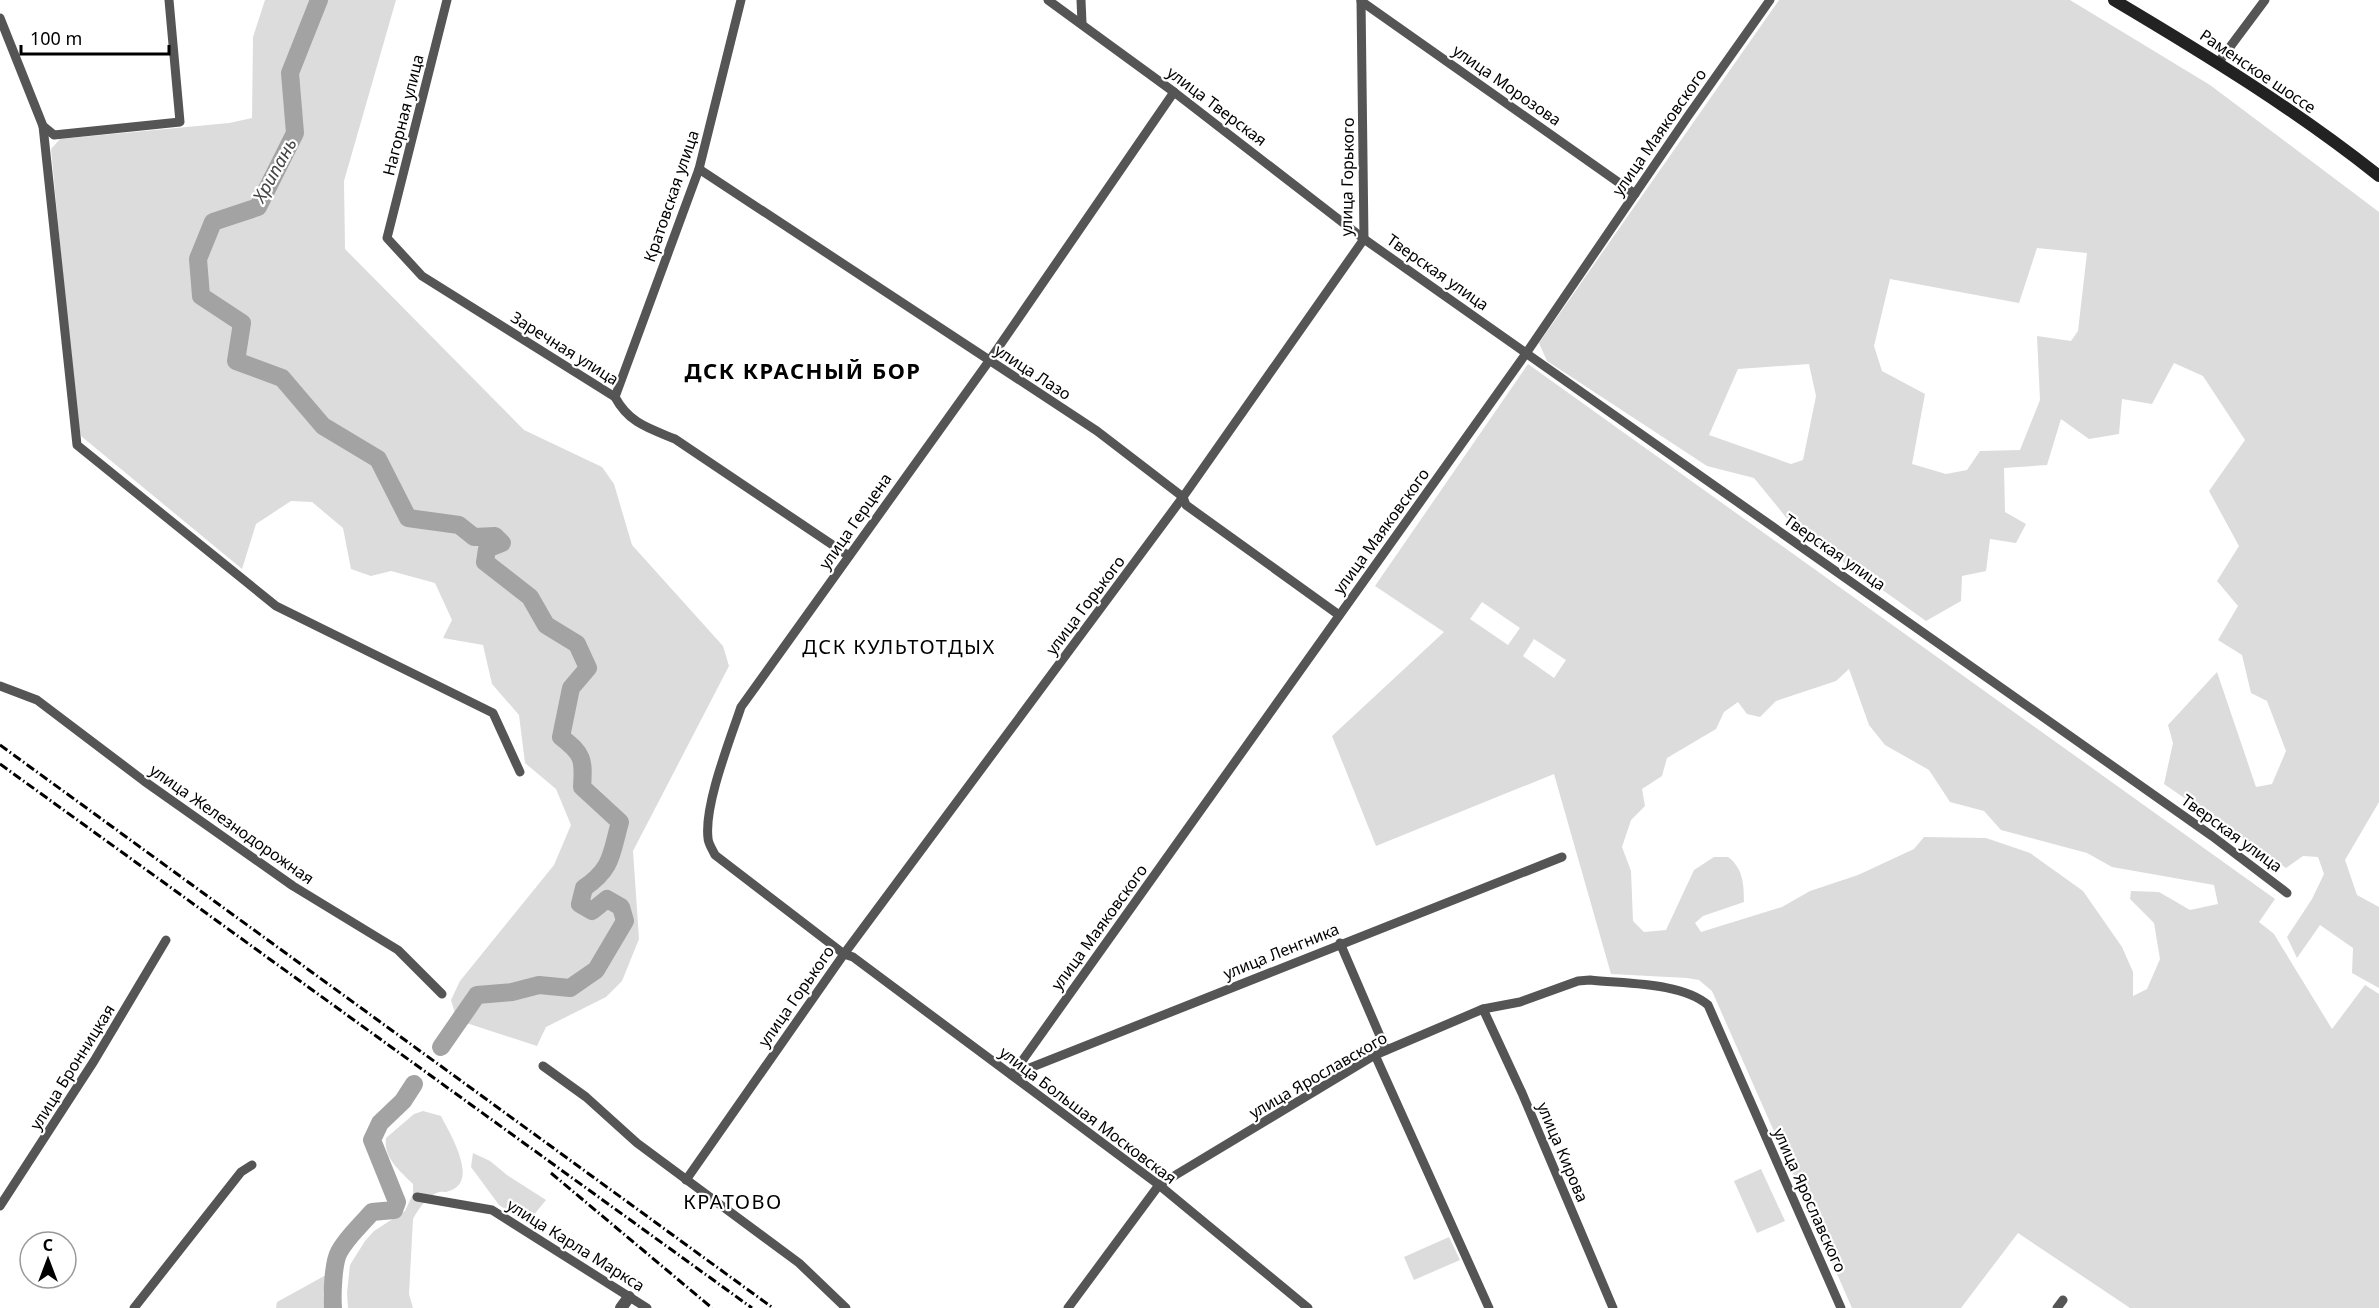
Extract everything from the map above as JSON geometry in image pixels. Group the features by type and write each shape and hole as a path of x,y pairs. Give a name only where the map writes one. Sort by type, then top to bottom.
{"main road":[{"name":"Раменское шоссе","path":"2114,0 2218,63 2344,148 2379,176"}],"street":[{"path":"43,126 54,135 180,122 169,0"},
{"name":"Нагорная улица","path":"387,238 447,0"},
{"name":"Кратовская улица","path":"615,397 699,169 741,0"},
{"name":"улица Тверская","path":"1048,0 1174,92 1364,240"},
{"path":"1081,0 1082,23"},
{"name":"улица Маяковского","path":"1012,1075 1527,352 1770,0"},
{"path":"2218,63 2265,0"},
{"name":"улица Морозова","path":"1361,1 1635,194"},
{"name":"улица Горького","path":"686,1180 844,954 1183,497 1364,240 1361,1"},
{"path":"0,18 43,126 77,445 276,606 493,712 520,772"},
{"name":"улица Герцена","path":"844,954 715,855 708,839 708,816 719,773 741,707 989,361 1174,92"},
{"name":"улица Лазо","path":"699,169 1097,431 1183,497 1186,505 1339,615"},
{"name":"Заречная улица","path":"387,238 422,276 615,397 624,412 631,418 646,428 675,439 849,556"},
{"name":"Тверская улица","path":"1364,240 1527,352 2212,836 2287,892"},
{"name":"улица Железнодорожная","path":"0,686 36,700 144,782 293,886 398,950 442,994"},
{"name":"улица Ленгника","path":"1012,1075 1562,857"},
{"name":"улица Бронницкая","path":"0,1206 94,1061 166,940"},
{"path":"1340,944 1386,1050"},
{"name":"улица Большая Московская","path":"844,954 853,957 1159,1185 1308,1308"},
{"name":"улица Ярославского","path":"1068,1308 1159,1185 1376,1054 1483,1009 1520,1002 1578,981 1590,980 1676,989 1691,994 1708,1005 1841,1308"},
{"name":"улица Кирова","path":"1483,1009 1522,1094 1612,1308"},
{"path":"1376,1054 1489,1308"},
{"path":"543,1066 586,1097 637,1143 799,1263 846,1308"},
{"path":"134,1308 241,1172 252,1166"},
{"name":"улица Карла Маркса","path":"417,1197 492,1210 647,1308"},
{"path":"621,1308 629,1297"}],"shaded area":[{"path":"265,0 396,0 344,181 345,249 524,430 602,467 614,484 632,545 723,646 729,666 633,851 639,939 622,981 606,997 546,1027 537,1046 457,1020 451,1000 460,981 554,865 571,825 556,789 525,763 519,715 492,684 483,645 443,638 452,620 435,583 391,571 371,576 351,569 343,528 312,502 291,501 256,524 242,569 81,436 76,415 51,149 60,139 229,123 252,118 253,37"},
{"path":"1779,0 2070,0 2210,85 2379,212 2379,802 2345,860 2357,895 2379,907 2379,988 2352,973 2353,948 2320,925 2297,958 2287,937 2312,899 2324,874 2318,857 2303,856 2286,868 2164,784 2173,743 2168,725 2217,672 2256,787 2272,784 2286,751 2267,701 2251,693 2242,655 2218,640 2238,606 2217,581 2239,546 2209,491 2245,440 2203,376 2174,363 2152,404 2122,399 2119,434 2089,439 2061,419 2047,465 2004,468 2005,512 2026,524 2016,543 1990,539 1986,571 1962,576 1961,601 1926,621 1794,527 1754,478 1707,466 1547,361 1539,343","holes":["2037,248 2087,253 2078,331 2071,341 2037,336 2040,400 2020,450 1980,451 1967,470 1946,474 1912,464 1925,394 1882,371 1874,346 1890,279 2019,303","1809,364 1816,396 1803,460 1791,464 1709,435 1738,369"]},
{"path":"1528,364 2275,899 2259,922 2274,934 2332,1029 2365,985 2379,994 2379,1308 2130,1308 2018,1233 1961,1308 1852,1308 1712,991 1699,980 1611,974 1554,774 1376,846 1332,736 1444,632 1375,586","holes":["1482,602 1520,628 1508,645 1470,619","1534,639 1566,660 1554,678 1523,656","1849,669 1869,725 1885,745 1929,770 1950,802 1984,811 2001,830 2087,853 2112,867 2214,885 2218,904 2190,910 2159,892 2131,891 2130,899 2154,923 2160,959 2147,989 2133,996 2133,972 2122,947 2083,891 2030,853 1986,838 1924,837 1914,849 1858,875 1810,891 1782,907 1701,932 1695,923 1703,916 1744,902 1743,883 1737,866 1728,857 1714,857 1694,870 1666,930 1644,932 1633,921 1631,871 1622,847 1631,820 1645,806 1642,789 1662,776 1667,758 1716,729 1724,712 1738,702 1747,714 1760,717 1776,701 1836,681"]},
{"path":"423,1111 441,1116 456,1145 462,1178 458,1186 446,1192 439,1192 427,1199 413,1219 409,1294 413,1308 348,1308 350,1265 374,1231 405,1211 413,1194 413,1184 398,1169 387,1152 386,1138 414,1114"},
{"path":"473,1153 490,1161 546,1200 528,1222 499,1205 471,1167"},
{"path":"1761,1169 1785,1221 1757,1233 1734,1181"},
{"path":"1449,1237 1460,1260 1414,1280 1404,1257"},
{"path":"326,1275 324,1308 276,1308 277,1302"}],"waterway":[{"name":"Хрипань","path":"319,0 290,73 295,133 258,207 213,222 198,259 201,296 242,323 236,361 282,378 323,426 378,459 408,518 459,525 474,537 495,536 502,543 487,549 485,562 530,597 546,625 577,644 588,668 571,688 561,737 578,753 583,770 582,787 620,822 610,860 601,874 584,888 580,904 592,911 607,899 621,907 625,921 596,970 570,988 539,985 512,992 477,995 441,1047"},
{"name":"Хрипань","path":"333,1308 334,1271 342,1247 372,1212 394,1210 397,1202 372,1140 380,1123 403,1101 414,1084"}],"railway":[{"path":"0,745 773,1308"},
{"path":"0,764 752,1308"},
{"path":"551,1173 712,1308"}],"district":[{"name":"ДСК КРАСНЫЙ БОР","path":"803,370"},
{"name":"ДСК КУЛЬТОТДЫХ","path":"899,646"},
{"name":"КРАТОВО","path":"733,1201"}]}
